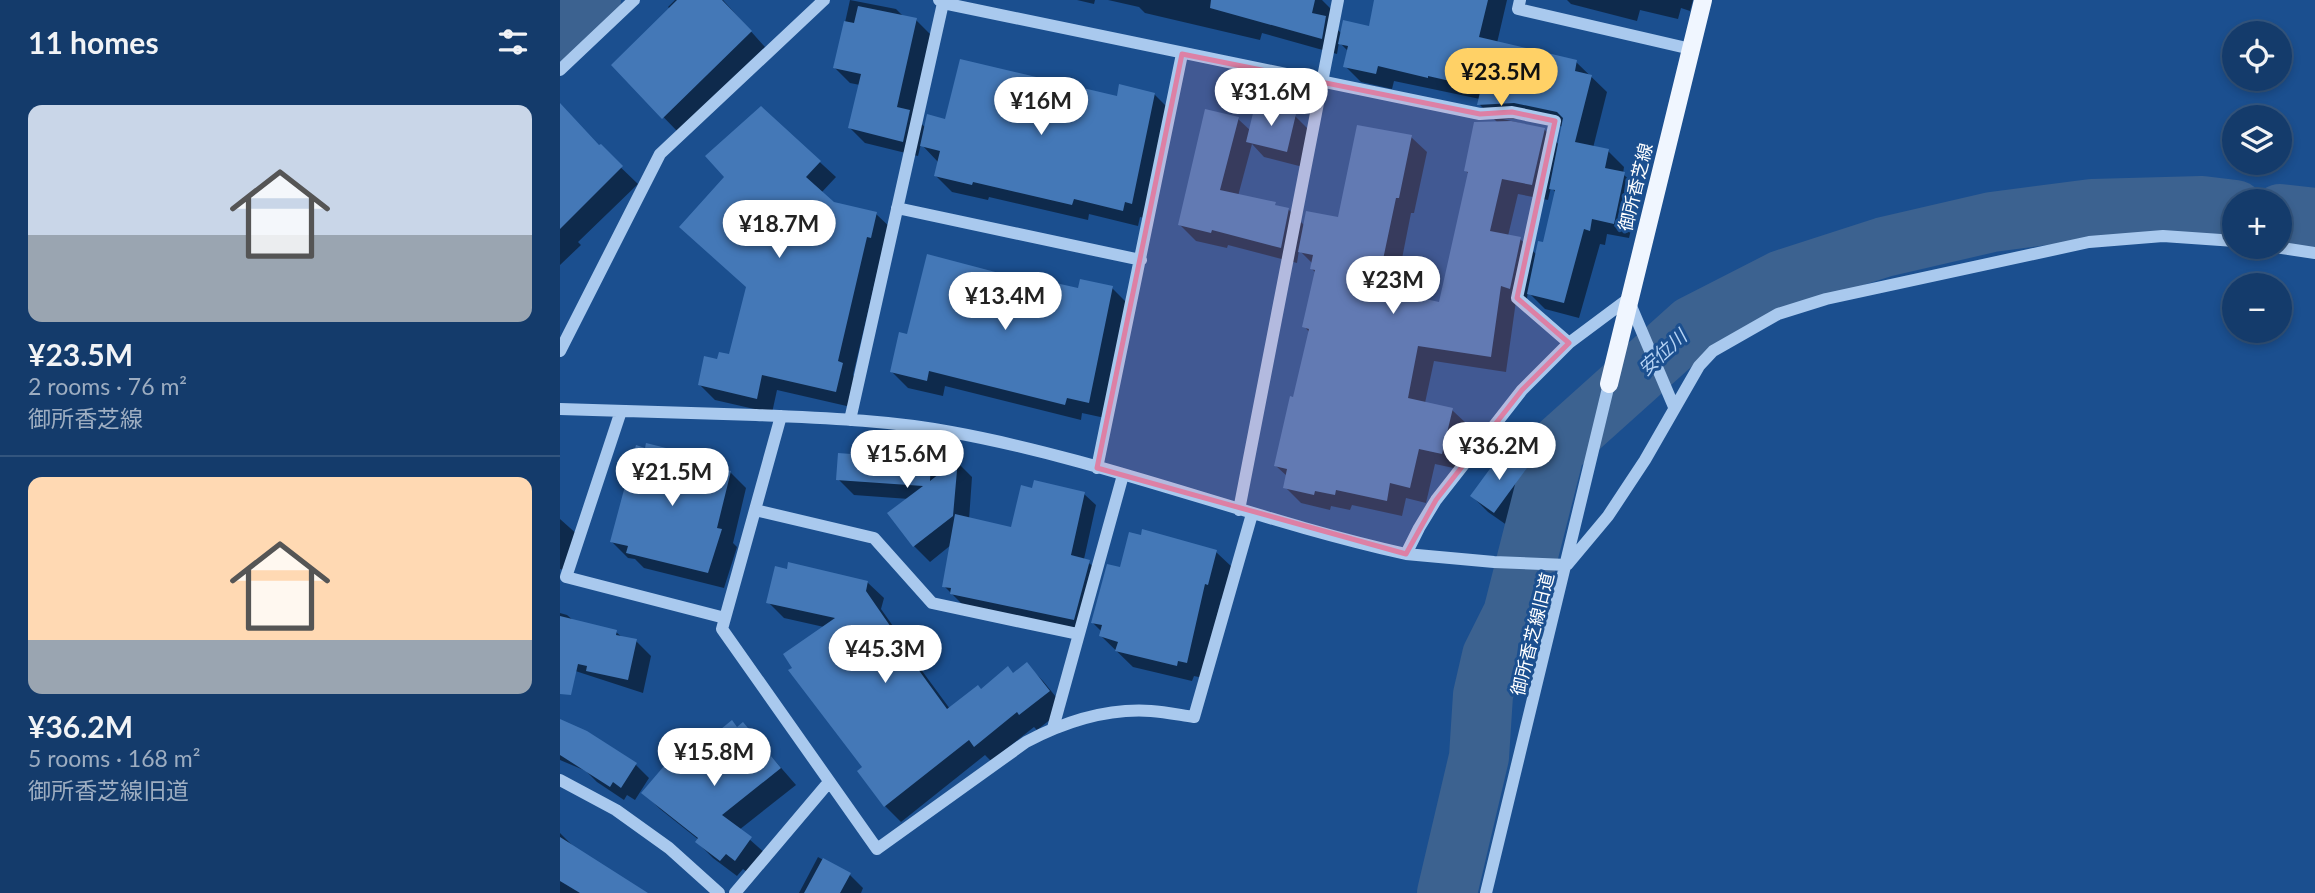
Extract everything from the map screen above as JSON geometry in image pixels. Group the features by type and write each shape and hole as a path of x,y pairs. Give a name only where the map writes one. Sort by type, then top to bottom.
{"main road":[{"name":"御所香芝線","path":"1609,384 1703,0"}],"street":[{"path":"560,70 634,0"},
{"path":"560,351 660,155 824,0"},
{"path":"781,416 722,629 877,849 1026,742 1053,728 1106,713 1151,711 1194,717 1246,512 1338,0"},
{"path":"1520,0 1518,9 1691,50"},
{"path":"850,420 941,1 1182,54 1322,79 1480,114 1512,112 1555,121 1517,298 1569,343"},
{"path":"1097,468 1182,54"},
{"path":"897,208 1141,260"},
{"path":"560,408 850,420 951,432 1017,446 1345,540 1406,554 1567,565 1608,516 1645,460 1699,366 1713,351 1778,314 1814,303 2090,242 2163,236 2222,240"},
{"path":"2292,250 2315,253"},
{"path":"1406,554 1436,499 1522,390 1569,343 1629,299 1674,407"},
{"name":"御所香芝線旧道","path":"1486,893 1609,384"},
{"path":"621,411 566,577 725,618"},
{"path":"1053,728 1123,475"},
{"path":"755,510 874,538 932,603 1079,634"},
{"path":"560,780 616,810 668,848 719,893"},
{"path":"736,893 830,782"}],"highlighted area":[{"path":"1182,54 1480,114 1512,112 1555,121 1517,298 1569,343 1522,390 1436,500 1406,554 1097,468"}],"building":[{"path":"677,0 722,0 752,31 662,119 611,65"},
{"path":"1211,0 1315,0 1312,13 1326,16 1322,39 1210,8"},
{"path":"1374,0 1488,0 1479,37 1577,60 1575,71 1592,75 1575,142 1609,149 1605,168 1625,172 1614,224 1592,219 1590,231 1584,229 1564,303 1527,294 1538,241 1543,242 1555,190 1549,189 1563,118 1557,112 1514,103 1477,105 1481,88 1378,66 1376,74 1343,67 1348,46 1338,44 1343,20 1369,26"},
{"path":"858,6 917,18 897,107 910,110 903,142 848,128 861,74 833,68 844,21 854,23"},
{"path":"960,59 1117,96 1119,84 1155,93 1132,204 1125,202 1123,211 1074,199 1072,205 973,182 972,185 934,176 940,151 920,146 927,114 945,119"},
{"path":"560,103 599,145 623,166 560,229"},
{"path":"1255,105 1296,114 1287,152 1246,142"},
{"path":"761,106 821,161 806,177 834,202 877,212 871,238 867,237 838,361 843,363 836,392 762,375 757,399 698,385 704,356 717,359 719,352 729,354 746,287 679,227 724,177 705,156"},
{"path":"1205,109 1239,117 1220,190 1276,202 1275,205 1289,208 1281,248 1212,230 1211,233 1178,225"},
{"path":"1511,121 1545,128 1532,185 1502,179 1490,231 1521,237 1510,289 1501,286 1491,357 1418,346 1408,398 1453,408 1442,454 1419,449 1410,488 1390,483 1387,501 1336,490 1335,495 1315,491 1314,495 1283,488 1287,469 1274,466 1309,329 1302,327 1315,270 1310,269 1313,255 1298,252 1306,211 1338,217 1357,125 1412,135 1377,288 1439,302 1468,172 1464,171 1474,122"},
{"path":"927,254 1037,283 1038,279 1078,288 1080,279 1113,286 1089,403 1067,398 1065,405 929,371 927,381 890,372 899,332 907,334"},
{"path":"646,443 714,460 712,466 731,471 717,528 722,529 708,573 626,553 628,546 610,542 636,445 645,448"},
{"path":"1503,451 1527,468 1494,513 1470,496"},
{"path":"838,453 931,460 930,481 958,459 953,516 913,547 887,513 923,486 836,480"},
{"path":"1034,480 1085,492 1071,555 1090,560 1074,620 950,594 951,588 942,587 955,514 1011,527 1021,485 1032,488"},
{"path":"1142,529 1217,550 1208,585 1205,584 1187,663 1178,661 1177,666 1115,651 1118,642 1099,636 1102,625 1091,623 1107,564 1120,567 1129,532 1141,535"},
{"path":"788,562 868,581 866,591 947,709 978,685 981,689 1008,666 1013,673 1027,662 1050,691 1019,715 1017,712 974,747 969,740 884,807 857,771 862,767 788,670 792,668 783,654 835,618 766,603 775,566 787,569"},
{"path":"560,616 617,630 616,635 637,639 628,680 586,671 587,666 578,664 571,695 560,694"},
{"path":"560,719 587,731 637,763 621,788 613,782 610,787 560,755"},
{"path":"732,720 737,727 743,722 781,768 722,815 752,837 735,861 726,854 720,861 695,842 698,838 641,793 670,759 677,765"},
{"path":"560,837 648,893 580,893 560,881"},
{"path":"823,858 851,873 840,893 804,893"}],"waterway":[{"path":"560,31 591,0"},
{"name":"安位川","path":"1447,893 1479,757 1483,695 1492,656 1513,614 1555,449 1692,326 1782,280 1884,247 1992,222 2092,209 2202,206 2222,208"},
{"name":"安位川","path":"2292,215 2315,218"}]}
